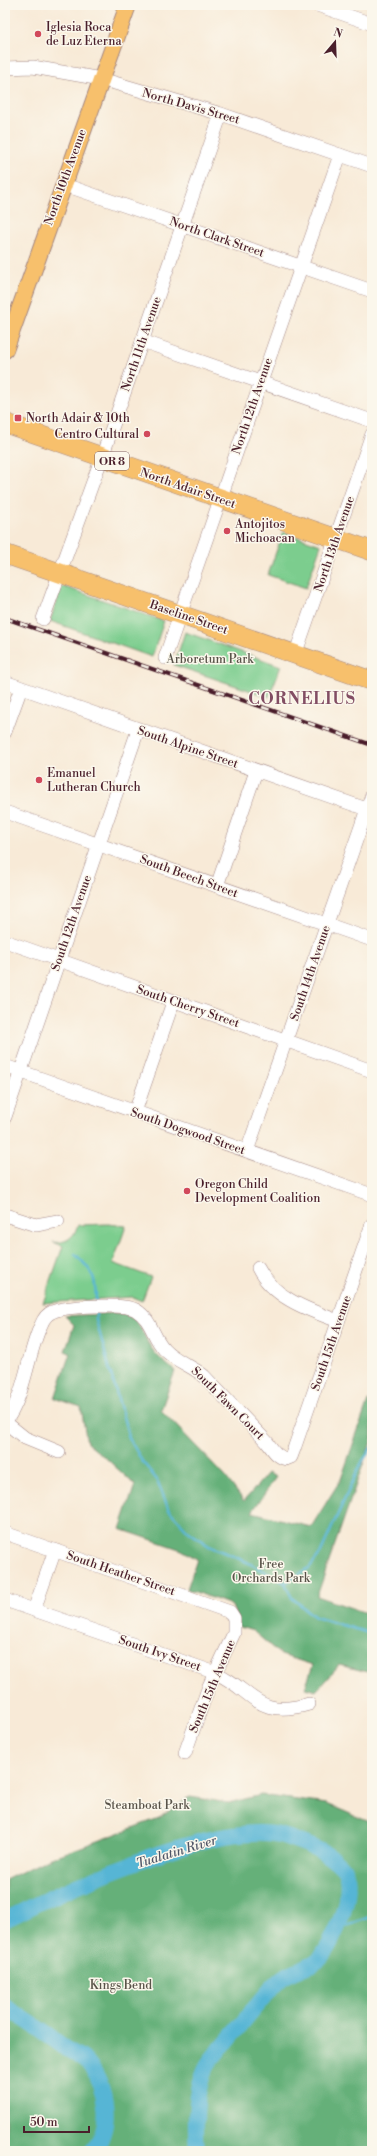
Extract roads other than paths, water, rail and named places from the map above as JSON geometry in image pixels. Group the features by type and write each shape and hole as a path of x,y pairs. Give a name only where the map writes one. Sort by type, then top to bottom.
{"highway":[{"name":"North Adair Street","path":"5,423 372,551"},
{"name":"Baseline Street","path":"5,554 372,682"}],"main road":[{"name":"North 10th Avenue","path":"5,350 62,184 128,5"}],"street":[{"path":"317,5 372,24"},
{"name":"North Davis Street","path":"5,68 34,67 101,79 221,114 372,166"},
{"name":"North 11th Avenue","path":"43,620 102,458 221,114"},
{"name":"North 12th Avenue","path":"165,658 340,155"},
{"name":"North Clark Street","path":"62,184 372,291"},
{"path":"142,341 372,421"},
{"name":"North 13th Avenue","path":"295,655 372,434"},
{"name":"South Alpine Street","path":"5,682 138,730 370,810"},
{"path":"5,732 21,688"},
{"name":"South 12th Avenue","path":"5,1117 138,730"},
{"path":"217,886 256,771"},
{"name":"South 14th Avenue","path":"247,1152 327,925 370,810 372,795"},
{"name":"South Beech Street","path":"5,812 372,940"},
{"name":"South Cherry Street","path":"5,942 372,1071"},
{"path":"135,1112 173,1002"},
{"name":"South Dogwood Street","path":"5,1066 372,1195"},
{"path":"5,1215 36,1225 58,1221"},
{"name":"South 15th Avenue","path":"286,1459 291,1457 294,1449 372,1224"},
{"path":"258,1268 262,1277 282,1296 307,1309 338,1321"},
{"name":"South Fawn Court","path":"5,1422 13,1409 39,1329 47,1316 58,1310 103,1306 131,1307 147,1319 164,1350 170,1355 196,1369 267,1442 280,1458 286,1459"},
{"path":"5,1422 25,1438 59,1452"},
{"name":"South Heather Street","path":"5,1533 224,1609 234,1618"},
{"path":"34,1610 55,1550"},
{"name":"South Ivy Street","path":"5,1600 216,1673 230,1680 258,1703 293,1708 309,1704"},
{"name":"South 15th Avenue","path":"185,1753 216,1673 234,1634 234,1618"}],"waterway":[{"path":"75,1254 90,1270 94,1280 96,1302"},
{"path":"96,1311 96,1320 129,1438 142,1461 157,1480 169,1510 188,1531 209,1546 247,1562 285,1583 292,1598 315,1617 372,1634"},
{"path":"285,1583 309,1568 320,1554 360,1465 372,1447"},
{"name":"Tualatin River","path":"5,1920 65,1891 144,1859 224,1836 259,1833 286,1837 309,1845 323,1852 342,1867 347,1875 348,1887 346,1900 338,1927 326,1951 316,1961 306,1967 286,1975 275,1984 208,2064 200,2084 196,2107 197,2151"},
{"path":"336,1930 372,1916"},
{"name":"Tualatin River","path":"5,2007 84,2060 95,2073 103,2096 105,2119 99,2142 92,2151"}],"railway":[{"path":"5,618 372,745"}],"place":[{"name":"Iglesia Roca de Luz Eterna","path":"38,34"},
{"name":"North Adair & 10th","path":"18,418"},
{"name":"Centro Cultural","path":"147,434"},
{"name":"Antojitos Michoacan","path":"227,531"},
{"name":"Emanuel Lutheran Church","path":"39,780"},
{"name":"Oregon Child Development Coalition","path":"187,1191"}],"district":[{"name":"CORNELIUS","path":"302,698"}],"park label":[{"name":"Arboretum Park","path":"210,659"},
{"name":"Free Orchards Park","path":"271,1571"},
{"name":"Steamboat Park","path":"147,1805"},
{"name":"Kings Bend","path":"121,1985"}]}
